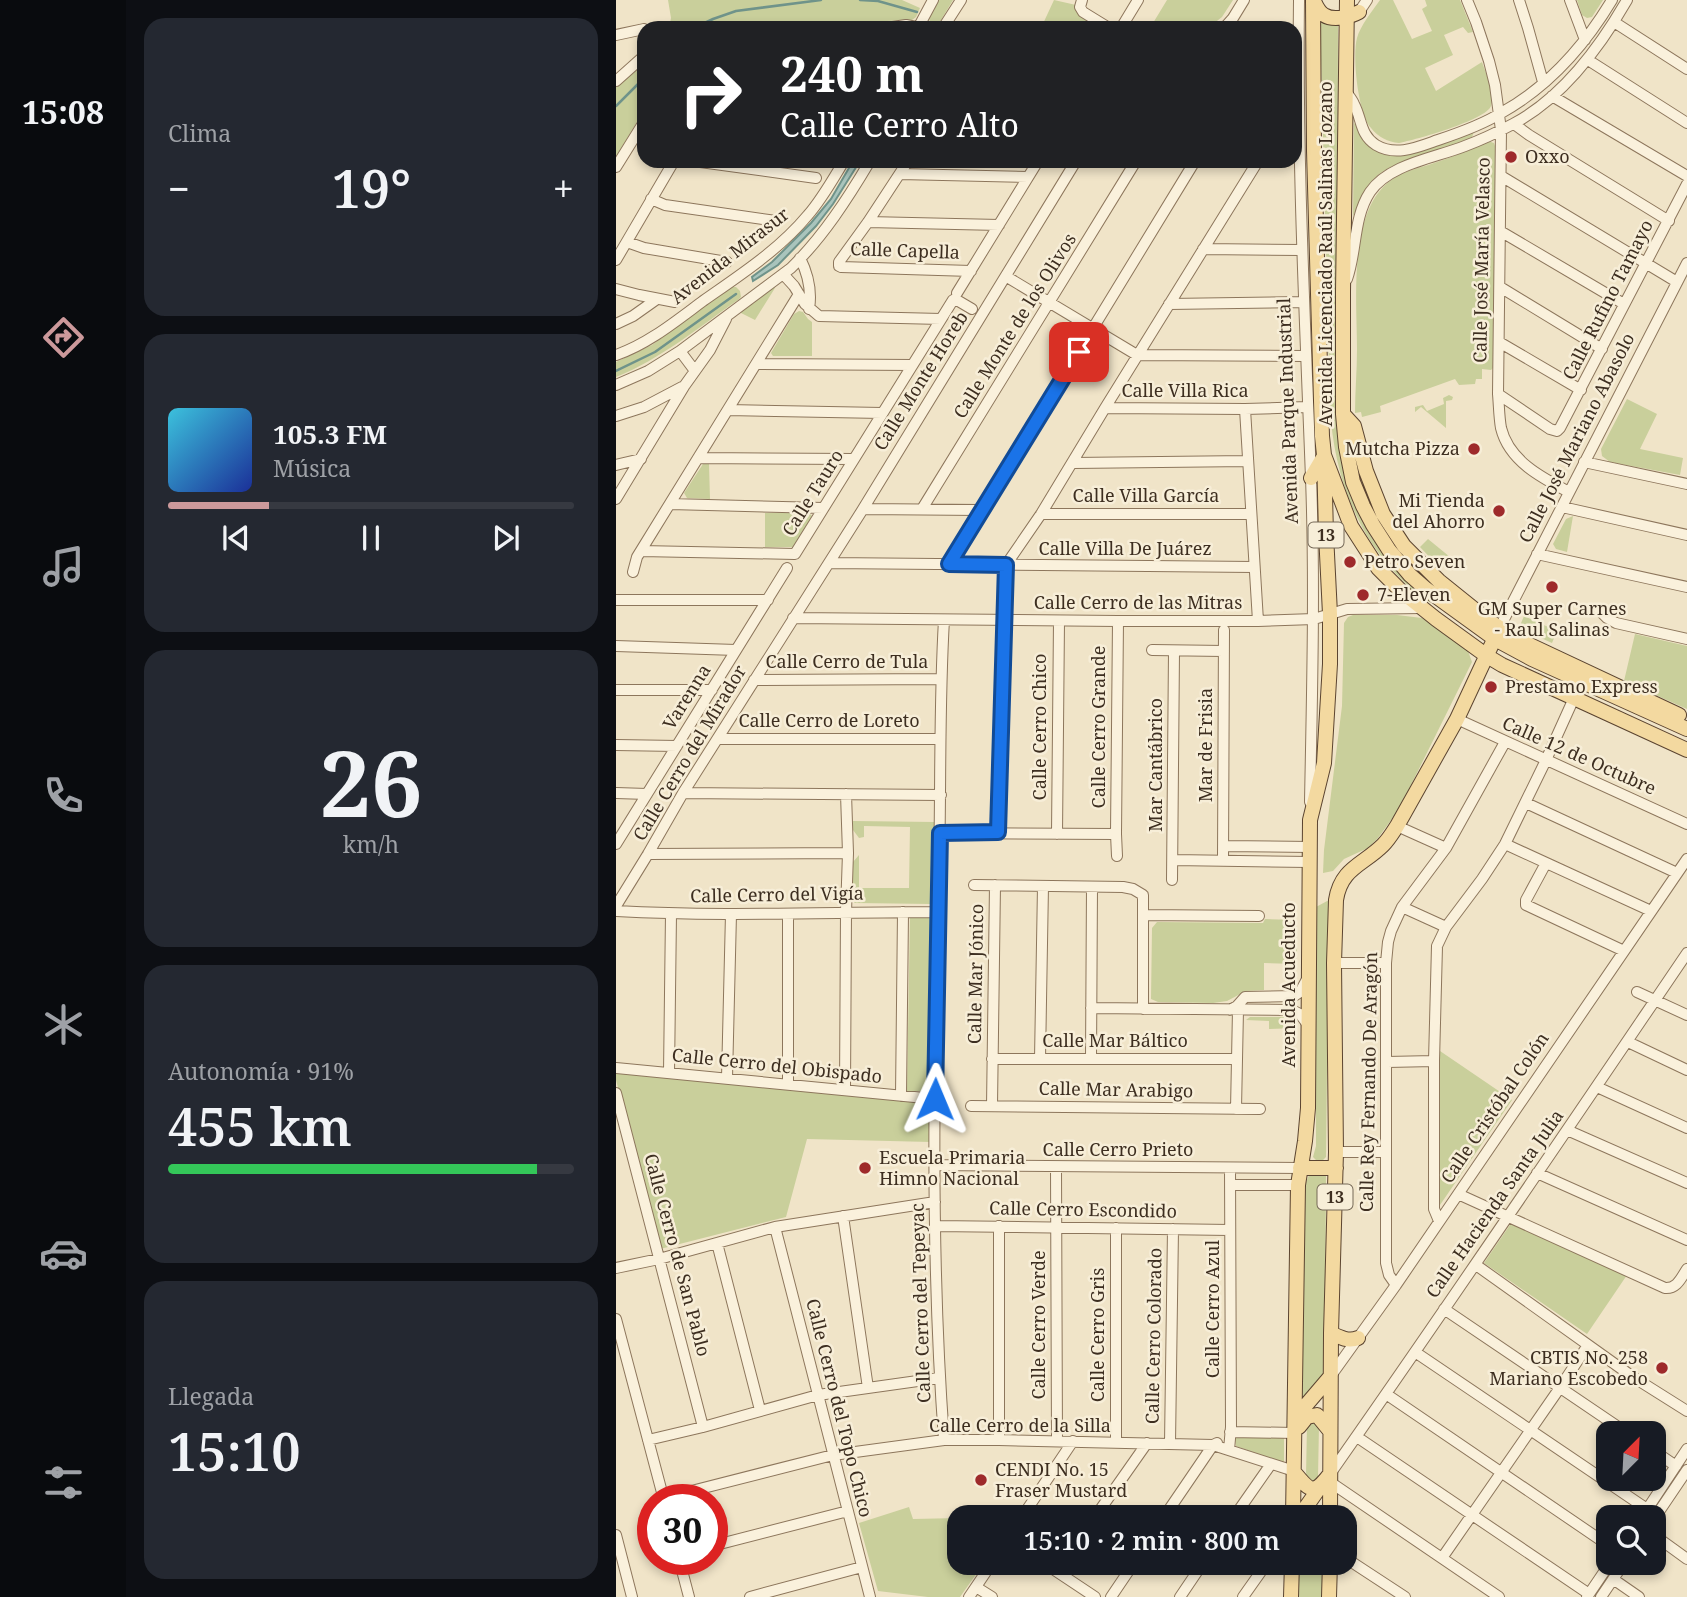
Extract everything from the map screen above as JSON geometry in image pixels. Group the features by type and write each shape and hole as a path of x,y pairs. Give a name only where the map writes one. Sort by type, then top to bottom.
{"main road":[{"path":"1313,0 1319,11 1326,16 1358,7"},
{"name":"Avenida Licenciado Raúl Salinas Lozano","path":"1313,0 1314,151 1324,455 1351,526 1389,580 1487,656 1522,675 1687,750"},
{"name":"Avenida Licenciado Raúl Salinas Lozano","path":"1346,0 1358,7 1346,41 1343,414 1348,460 1363,506 1389,550 1426,589 1473,623"},
{"path":"1343,414 1354,426 1366,471 1383,514 1404,546 1497,634 1532,659 1687,729"},
{"path":"1311,478 1324,455"},
{"name":"Avenida Acueducto","path":"1293,1505 1298,1185 1307,1110 1310,820 1324,763 1330,664 1324,455"},
{"path":"1422,608 1442,608 1462,621 1530,646 1687,719"},
{"path":"1309,901 1322,894 1331,896 1337,893 1346,874 1386,842 1457,719 1497,634"},
{"path":"1309,884 1332,888 1337,893"},
{"name":"13","path":"1329,1505 1327,1481 1336,1168 1334,963 1337,893"},
{"path":"1300,1168 1336,1168"},
{"path":"1331,1333 1346,1339 1358,1338"},
{"path":"1295,1425 1331,1377"},
{"path":"1295,1425 1314,1415 1320,1417 1330,1431"},
{"path":"1294,1472 1310,1488 1315,1489 1327,1481"},
{"path":"1308,1505 1327,1481"},
{"path":"1292,1575 1292,1597"},
{"path":"1329,1597 1330,1575"}],"street":[{"path":"922,21 933,0"},
{"path":"948,21 961,0"},
{"path":"1082,0 1080,7 1083,12 1097,21"},
{"path":"1126,21 1139,0"},
{"path":"1230,21 1244,0"},
{"name":"Avenida Parque Industrial","path":"1298,0 1298,21"},
{"name":"Calle José María Velasco","path":"1467,0 1489,61 1501,130 1498,394 1501,427 1511,450 1521,461 1569,492"},
{"path":"1519,0 1543,82"},
{"path":"1570,0 1585,40"},
{"path":"1345,90 1355,105 1366,135 1378,146 1395,151 1430,143 1499,115 1519,102 1566,62 1585,40 1612,0"},
{"path":"1343,292 1350,270 1358,219 1370,192 1379,182 1391,173 1465,146 1514,124 1552,96 1588,60 1627,0"},
{"path":"1615,22 1687,69"},
{"path":"616,35 637,30"},
{"path":"1588,60 1687,123"},
{"path":"616,81 637,62"},
{"path":"1552,96 1687,176"},
{"path":"1514,124 1669,221"},
{"path":"616,167 637,133"},
{"path":"616,260 670,168"},
{"path":"743,168 816,178"},
{"name":"Avenida Mirasur","path":"616,355 661,331 779,245 818,203 840,168"},
{"path":"616,385 648,371 680,351 783,274 799,260 832,218 865,168"},
{"name":"Calle Capella","path":"904,168 839,262 839,266 971,271"},
{"path":"957,293 1034,168"},
{"name":"Calle Monte Horeb","path":"793,618 863,509 1072,168"},
{"name":"Calle Monte de los Olivos","path":"922,509 1132,168"},
{"path":"949,564 1191,168"},
{"path":"998,832 1006,565 1073,463 1254,168"},
{"name":"Avenida Parque Industrial","path":"1298,168 1314,619 1310,820"},
{"path":"900,174 1028,177"},
{"path":"1501,176 1677,282"},
{"name":"Calle Rufino Tamayo","path":"1498,394 1550,429 1558,431 1687,184"},
{"path":"651,199 665,205 776,221"},
{"path":"868,222 999,225"},
{"path":"1500,231 1624,304"},
{"path":"627,242 644,248 727,262"},
{"path":"1203,249 1301,250"},
{"path":"799,260 807,275 811,293 809,309"},
{"name":"Calle José Mariano Abasolo","path":"1497,634 1687,263"},
{"path":"783,274 817,316 941,319"},
{"path":"738,277 752,296"},
{"path":"1006,277 1137,355 1305,356"},
{"path":"1500,287 1602,349"},
{"path":"616,289 675,302"},
{"path":"634,572 635,562 641,551 799,295"},
{"path":"616,324 657,299"},
{"name":"Calle Tauro","path":"641,551 794,554 954,299 972,309"},
{"path":"1169,304 1304,302"},
{"path":"616,499 685,385 710,350 728,314"},
{"path":"1499,342 1581,390"},
{"path":"680,351 695,371"},
{"path":"756,364 912,365"},
{"path":"616,416 643,407 685,385"},
{"name":"Calle Villa Rica","path":"1105,408 1307,407"},
{"path":"1245,409 1258,621"},
{"path":"727,410 882,413"},
{"path":"698,458 854,459"},
{"path":"616,465 641,459"},
{"path":"1073,463 1248,461"},
{"path":"1584,462 1687,484"},
{"path":"670,504 823,508"},
{"path":"1562,507 1687,535"},
{"path":"863,509 981,510"},
{"name":"Calle Villa García","path":"1041,514 1251,514"},
{"path":"1537,554 1687,587"},
{"name":"Calle Villa De Juárez","path":"829,563 1254,567"},
{"name":"Varenna","path":"617,842 788,568"},
{"path":"616,600 768,600"},
{"name":"Calle Cerro de las Mitras","path":"793,618 1258,621 1314,619 1347,609 1422,608"},
{"path":"1599,610 1616,623 1687,639"},
{"name":"Calle Cerro del Mirador","path":"616,908 683,793 793,618"},
{"name":"Calle Cerro del Tepeyac","path":"944,620 940,679 941,795 935,1099 939,1378 944,1440"},
{"name":"Calle Cerro Chico","path":"1057,834 1059,621"},
{"name":"Calle Cerro Grande","path":"1117,856 1118,621"},
{"name":"Mar de Frisia","path":"1223,860 1224,630"},
{"path":"616,646 736,650"},
{"path":"1152,650 1224,651"},
{"name":"Mar Cantábrico","path":"1172,880 1174,650"},
{"name":"Calle Cerro de Tula","path":"754,680 940,679"},
{"path":"616,690 712,690"},
{"path":"1439,1222 1434,1209 1436,950 1446,927 1505,844 1574,698"},
{"name":"Calle 12 de Octubre","path":"1457,719 1687,824"},
{"name":"Calle Cerro de Loreto","path":"718,739 939,739"},
{"name":"Calle Rey Fernando De Aragón","path":"1395,1285 1386,1262 1388,942 1402,907 1446,848 1505,742"},
{"path":"616,745 677,746"},
{"path":"616,793 647,794"},
{"path":"683,793 941,795"},
{"path":"845,1090 848,853 846,794"},
{"path":"1525,803 1678,873"},
{"path":"1397,826 1446,848"},
{"path":"940,833 1116,834"},
{"path":"1505,844 1651,911"},
{"path":"1223,846 1310,846"},
{"path":"648,855 848,853"},
{"name":"Calle Cristóbal Colón","path":"1331,1377 1687,859"},
{"path":"1172,860 1310,862"},
{"path":"1546,863 1526,900 1526,905 1624,951"},
{"path":"974,885 1128,888 1143,895 1143,1009"},
{"name":"Calle Mar Jónico","path":"992,1106 995,885"},
{"path":"1040,1059 1043,886"},
{"path":"1091,1059 1092,887"},
{"path":"1402,907 1446,927"},
{"name":"Calle Cerro del Vigía","path":"616,908 671,914 938,912"},
{"path":"901,1096 903,912"},
{"path":"668,1073 671,914"},
{"path":"727,1078 731,914"},
{"path":"788,915 788,1084"},
{"path":"1143,915 1259,916"},
{"name":"Calle Hacienda Santa Julia","path":"1327,1481 1686,956"},
{"path":"1334,963 1386,963"},
{"path":"1236,1109 1234,1010 1245,997 1298,994 1308,977"},
{"path":"1637,992 1687,1015"},
{"path":"1281,996 1281,1010"},
{"path":"1091,1008 1281,1010 1297,1012 1308,1025"},
{"path":"1628,1042 1687,1070"},
{"name":"Calle Mar Báltico","path":"992,1059 1237,1059"},
{"path":"1387,1062 1434,1061"},
{"name":"Calle Cerro del Obispado","path":"616,1069 935,1099"},
{"path":"1597,1087 1687,1128"},
{"name":"Calle Cerro de San Pablo","path":"616,1093 703,1427"},
{"name":"Calle Mar Arabigo","path":"971,1106 1260,1109"},
{"path":"1567,1130 1687,1184"},
{"path":"1336,1152 1385,1152"},
{"name":"Calle Cerro Prieto","path":"935,1165 1300,1168"},
{"name":"Calle Cerro Verde","path":"1056,1167 1057,1441"},
{"name":"Calle Cerro Azul","path":"1229,1450 1230,1168"},
{"path":"1537,1173 1687,1240"},
{"path":"1230,1185 1298,1185"},
{"path":"1458,1194 1665,1288 1677,1284 1687,1269"},
{"path":"616,1268 775,1227 935,1202"},
{"path":"843,1216 868,1388"},
{"name":"Calle Cerro Escondido","path":"936,1226 1230,1230"},
{"path":"999,1226 999,1440"},
{"name":"Calle Cerro del Topo Chico","path":"775,1227 870,1597"},
{"name":"Calle Cerro Gris","path":"1116,1228 1116,1443"},
{"name":"Calle Cerro Colorado","path":"1170,1444 1173,1229"},
{"path":"717,1243 760,1410"},
{"path":"1476,1265 1633,1377 1687,1411"},
{"path":"1444,1310 1609,1421"},
{"path":"616,1319 660,1484"},
{"path":"1442,1558 1588,1345"},
{"path":"1415,1352 1530,1430 1633,1505"},
{"path":"648,1440 818,1395 939,1378"},
{"path":"1386,1394 1596,1537"},
{"path":"1172,1505 1213,1445 1230,1434 1295,1425"},
{"path":"1357,1437 1588,1595 1602,1575"},
{"name":"Calle Cerro de la Silla","path":"722,1484 833,1455 944,1440 1213,1445 1294,1472"},
{"path":"1031,1505 1073,1441"},
{"path":"1104,1505 1147,1444"},
{"path":"1651,1505 1681,1468 1687,1449"},
{"path":"1666,1459 1681,1468"},
{"path":"1242,1505 1271,1464"},
{"path":"1666,1505 1683,1485 1681,1468"},
{"path":"1327,1481 1499,1597"},
{"path":"728,1542 848,1511"},
{"path":"617,1542 632,1597"},
{"path":"1666,1544 1687,1559"},
{"path":"1357,1566 1405,1597"},
{"path":"750,1597 863,1567"},
{"path":"683,1575 689,1597"},
{"path":"969,1597 984,1575"},
{"path":"1069,1575 1095,1597"},
{"path":"1111,1597 1126,1575"},
{"path":"1180,1597 1195,1575"},
{"path":"1243,1597 1259,1575"},
{"path":"1601,1597 1616,1575"},
{"path":"1613,1579 1639,1597"},
{"path":"976,1587 992,1597"}],"green space":[{"path":"668,0 902,0 920,8 912,20 670,21"},
{"path":"939,0 953,0 940,21 930,21 929,17"},
{"path":"1054,0 1076,5 1093,21 1044,21"},
{"path":"1167,0 1233,0 1217,21 1154,21"},
{"path":"1380,0 1393,0 1412,39 1432,31 1422,9 1427,6 1425,0 1460,0 1473,32 1468,33 1463,27 1444,35 1453,55 1425,68 1436,91 1482,62 1492,95 1491,106 1486,111 1449,129 1399,143 1374,131 1366,121 1360,98 1356,46 1361,28"},
{"path":"1577,0 1603,0 1592,17 1587,18 1582,15"},
{"path":"1320,20 1338,22 1337,418 1345,476 1363,523 1377,545 1413,585 1437,604 1422,598 1410,588 1371,543 1350,500 1336,454 1330,406"},
{"path":"637,68 637,122 616,157 616,87"},
{"path":"1354,123 1382,152 1474,132 1472,137 1384,171 1368,186 1353,216"},
{"path":"1488,141 1495,146 1494,367 1491,370 1482,369 1482,379 1476,379 1475,384 1459,385 1455,379 1380,406 1381,412 1362,417 1361,412 1355,413 1356,281 1362,232 1368,210 1379,192 1399,175"},
{"path":"773,286 775,288 755,320 739,312"},
{"path":"730,287 736,287 740,291 741,297 738,300 664,352 616,377 616,362 652,345"},
{"path":"799,311 812,322 812,356 773,356 771,353 794,314"},
{"path":"1449,395 1453,397 1452,400 1446,401 1446,428 1421,407 1415,412 1415,407 1423,405 1427,411 1444,404 1443,398"},
{"path":"1627,399 1657,414 1640,449 1683,458 1680,475 1610,462 1602,456 1601,449"},
{"path":"703,464 709,464 710,499 687,498 684,493"},
{"path":"806,512 812,516 793,547 765,547 765,513"},
{"path":"1573,516 1567,552 1556,549 1553,544 1566,519"},
{"path":"1428,539 1450,557 1440,568 1420,547"},
{"path":"1353,615 1422,618 1468,651 1472,662 1394,816 1368,848 1344,859 1333,871 1323,873 1342,706 1344,623"},
{"path":"1524,616 1557,631 1552,643 1519,628"},
{"path":"1635,634 1687,646 1687,709 1624,681"},
{"path":"853,821 935,822 931,904 855,903 852,900 853,862 859,855 859,888 909,888 910,827 864,826 864,837 859,838 853,830"},
{"path":"1329,900 1326,1157 1316,1160 1313,1157 1316,1146 1316,907"},
{"path":"910,916 934,916 932,1091 907,1091"},
{"path":"1265,919 1297,920 1297,964 1264,963 1264,990 1246,991 1227,1001 1213,1003 1158,1002 1151,999 1152,928 1157,922 1263,923"},
{"path":"1250,1017 1291,1017 1296,1020 1296,1028 1269,1029 1269,1021 1246,1020"},
{"path":"1440,1051 1512,1100 1440,1205"},
{"path":"616,1069 929,1101 931,1142 807,1139 786,1217 660,1249 616,1080"},
{"path":"1310,1173 1326,1174 1325,1378 1303,1400 1303,1207 1306,1182"},
{"path":"1512,1222 1627,1275 1587,1334 1484,1263"},
{"path":"1311,1420 1319,1425 1318,1477 1312,1481 1306,1476 1307,1424"},
{"path":"1237,1437 1284,1438 1284,1463 1236,1446"},
{"path":"909,1507 913,1519 947,1518 947,1575 976,1575 960,1597 928,1597 878,1591 859,1523"},
{"path":"1299,1575 1323,1575 1322,1597 1299,1597"}],"water":[{"path":"849,168 856,168 816,226 778,265 753,281 752,277 772,262 831,199"}],"waterway":[{"path":"709,21 736,11 821,0"},
{"path":"860,0 878,1 917,12"},
{"path":"616,106 637,85"},
{"path":"616,371 655,352 736,294"}],"place":[{"name":"Oxxo","path":"1511,157"},
{"name":"Mutcha Pizza","path":"1474,449"},
{"name":"Mi Tienda del Ahorro","path":"1499,511"},
{"name":"Petro Seven","path":"1350,562"},
{"name":"GM Super Carnes - Raul Salinas","path":"1552,587"},
{"name":"7-Eleven","path":"1363,595"},
{"name":"Prestamo Express","path":"1491,687"},
{"name":"Escuela Primaria Himno Nacional","path":"865,1168"},
{"name":"CBTIS No. 258 Mariano Escobedo","path":"1662,1368"},
{"name":"CENDI No. 15 Fraser Mustard","path":"981,1480"}],"route":[{"path":"935,1099 940,833 998,832 1006,565 949,564 1079,352"}]}
